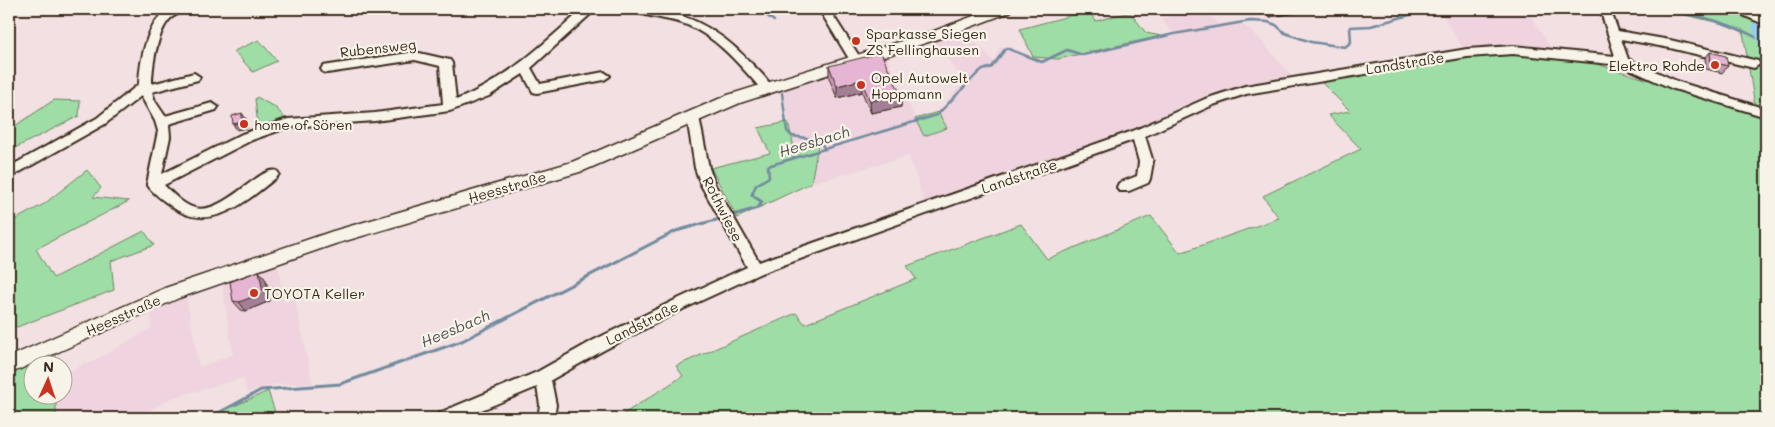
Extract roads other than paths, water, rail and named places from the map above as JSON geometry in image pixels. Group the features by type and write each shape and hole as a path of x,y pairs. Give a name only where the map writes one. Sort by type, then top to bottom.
{"highway":[{"path":"1744,9 1766,19"},
{"path":"1762,9 1766,11"}],"main road":[{"name":"Heesstraße","path":"9,366 181,290 342,235 577,167 766,87 939,34 1005,9"}],"street":[{"path":"154,184 154,170 164,134 162,121 147,97 145,88 149,59 158,27 163,18 179,9"},
{"path":"154,184 262,130 288,123 375,117 450,107 485,93 525,67 590,9"},
{"path":"634,9 674,16 703,27 732,51 766,87"},
{"path":"824,9 856,59"},
{"path":"1605,9 1623,61 1647,75 1683,89 1766,113"},
{"path":"1614,34 1670,44 1754,64"},
{"name":"Landstraße","path":"445,418 543,377 599,344 756,269 1138,134 1209,102 1245,90 1467,53 1521,50 1623,61"},
{"name":"Rubensweg","path":"327,69 415,56 446,63 450,107"},
{"path":"525,67 537,89 604,76"},
{"path":"9,174 101,121 145,88 194,77"},
{"path":"162,121 212,107"},
{"name":"Rothwiese","path":"693,117 702,168 708,185 725,218 756,269"},
{"path":"1124,187 1143,179 1146,162 1138,134"},
{"path":"154,184 184,209 196,214 236,201 272,174"},
{"path":"543,377 548,405 546,418"}],"waterway":[{"path":"758,9 774,21"},
{"name":"Heesbach","path":"825,149 937,115 980,71 992,67 1006,48 1042,62 1067,50 1083,55 1174,34 1250,21 1268,22 1276,25 1285,33 1311,42 1345,47 1351,42 1350,27 1371,26 1420,12 1451,9"},
{"name":"Heesbach","path":"1655,9 1713,20 1740,30 1766,43"},
{"path":"1760,27 1766,42"},
{"path":"782,93 787,131 792,136 819,140 825,149"},
{"name":"Heesbach","path":"752,194 756,185 769,177 768,166 825,149"},
{"name":"Heesbach","path":"729,216 758,208 762,202 752,195 753,193"},
{"name":"Heesbach","path":"209,418 261,390 340,384 462,341 676,231 723,218"}],"place":[{"name":"Sparkasse Siegen ZS Fellinghausen","path":"856,41"},
{"name":"Elektro Rohde","path":"1715,65"},
{"name":"Opel Autowelt Hoppmann","path":"861,85"},
{"name":"home of Sören","path":"244,124"},
{"name":"TOYOTA Keller","path":"254,293"}]}
